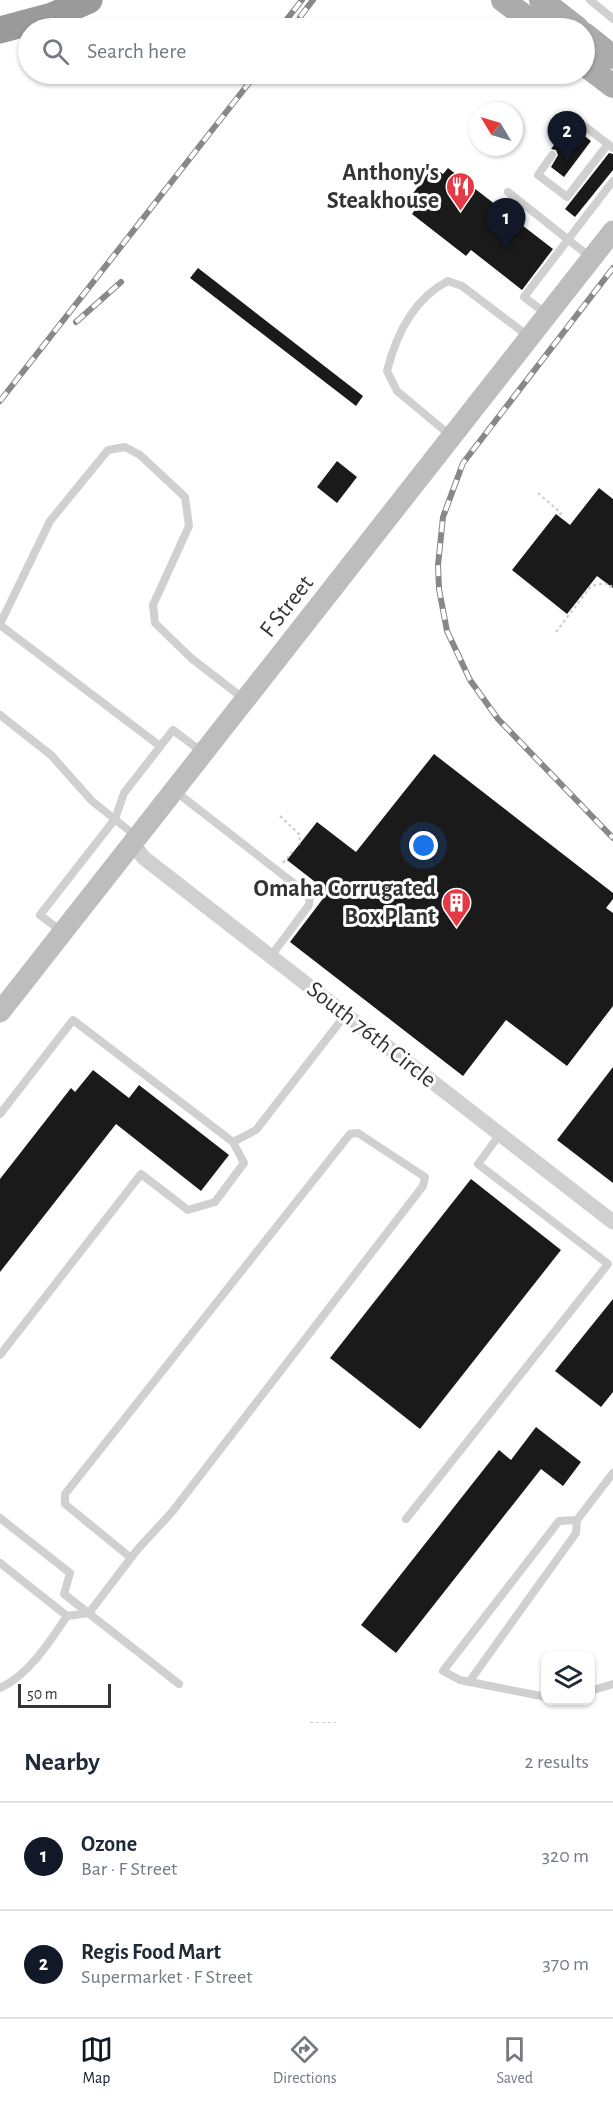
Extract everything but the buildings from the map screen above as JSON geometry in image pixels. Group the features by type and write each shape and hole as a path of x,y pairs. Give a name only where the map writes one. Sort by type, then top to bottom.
{"highway":[{"path":"45,18 89,0"},
{"path":"0,30 18,25"}],"main road":[{"path":"503,0 527,18"},
{"path":"541,0 564,18"},
{"path":"595,42 613,57"},
{"path":"595,72 613,86"}],"street":[{"name":"F Street","path":"1,1008 136,841 613,231"},
{"name":"South 76th Circle","path":"136,841 144,858 612,1220"}],"lane":[{"path":"590,0 613,19"},
{"path":"552,155 538,175 567,197 611,146 578,121 567,135"},
{"path":"547,314 524,297 613,181"},
{"path":"508,192 592,258"},
{"path":"451,436 397,391 387,371 395,341 417,305 448,281 462,286 529,337"},
{"path":"160,746 0,624 50,521 108,450 125,447 154,467 185,497 189,526 153,605 155,623 191,658 245,699"},
{"path":"0,715 51,755 92,801 115,819 136,841"},
{"path":"62,933 40,915 115,819 124,793 160,746 173,730 203,753"},
{"path":"174,790 310,896 309,905 271,956"},
{"path":"233,1142 256,1130 346,1014"},
{"path":"0,1113 74,1020 233,1142 244,1163 215,1202 188,1210 141,1174 0,1355"},
{"path":"0,1563 67,1616 89,1613 131,1558 172,1512 423,1186 425,1177 358,1133 350,1134 65,1494 66,1504 131,1558"},
{"path":"406,1519 610,1261 478,1164 500,1134"},
{"path":"469,1682 576,1533 577,1520 613,1473"},
{"path":"0,1518 70,1573 64,1593 179,1684"},
{"path":"541,1696 469,1682 443,1671 559,1521 577,1520"},
{"path":"0,1688 10,1684 46,1646 67,1616"},
{"path":"595,1689 613,1684"}],"path":[{"path":"538,494 561,513 559,516"},
{"path":"556,632 591,586 605,584 610,587 613,584"},
{"path":"280,816 300,835 299,845"},
{"path":"282,866 293,851"},
{"path":"310,1723 336,1723"}],"railway":[{"path":"288,18 302,0"},
{"path":"300,17 313,0"},
{"path":"0,401 248,84"},
{"path":"613,268 463,463 443,517 438,565 439,589 447,631 470,680 498,719 613,838"},
{"path":"76,322 121,282"}],"place":[{"name":"Regis Food Mart","path":"567,161"},
{"name":"Anthony's Steakhouse","path":"460,212"},
{"name":"Ozone","path":"506,248"},
{"name":"Omaha Corrugated Box Plant","path":"457,928"}]}
